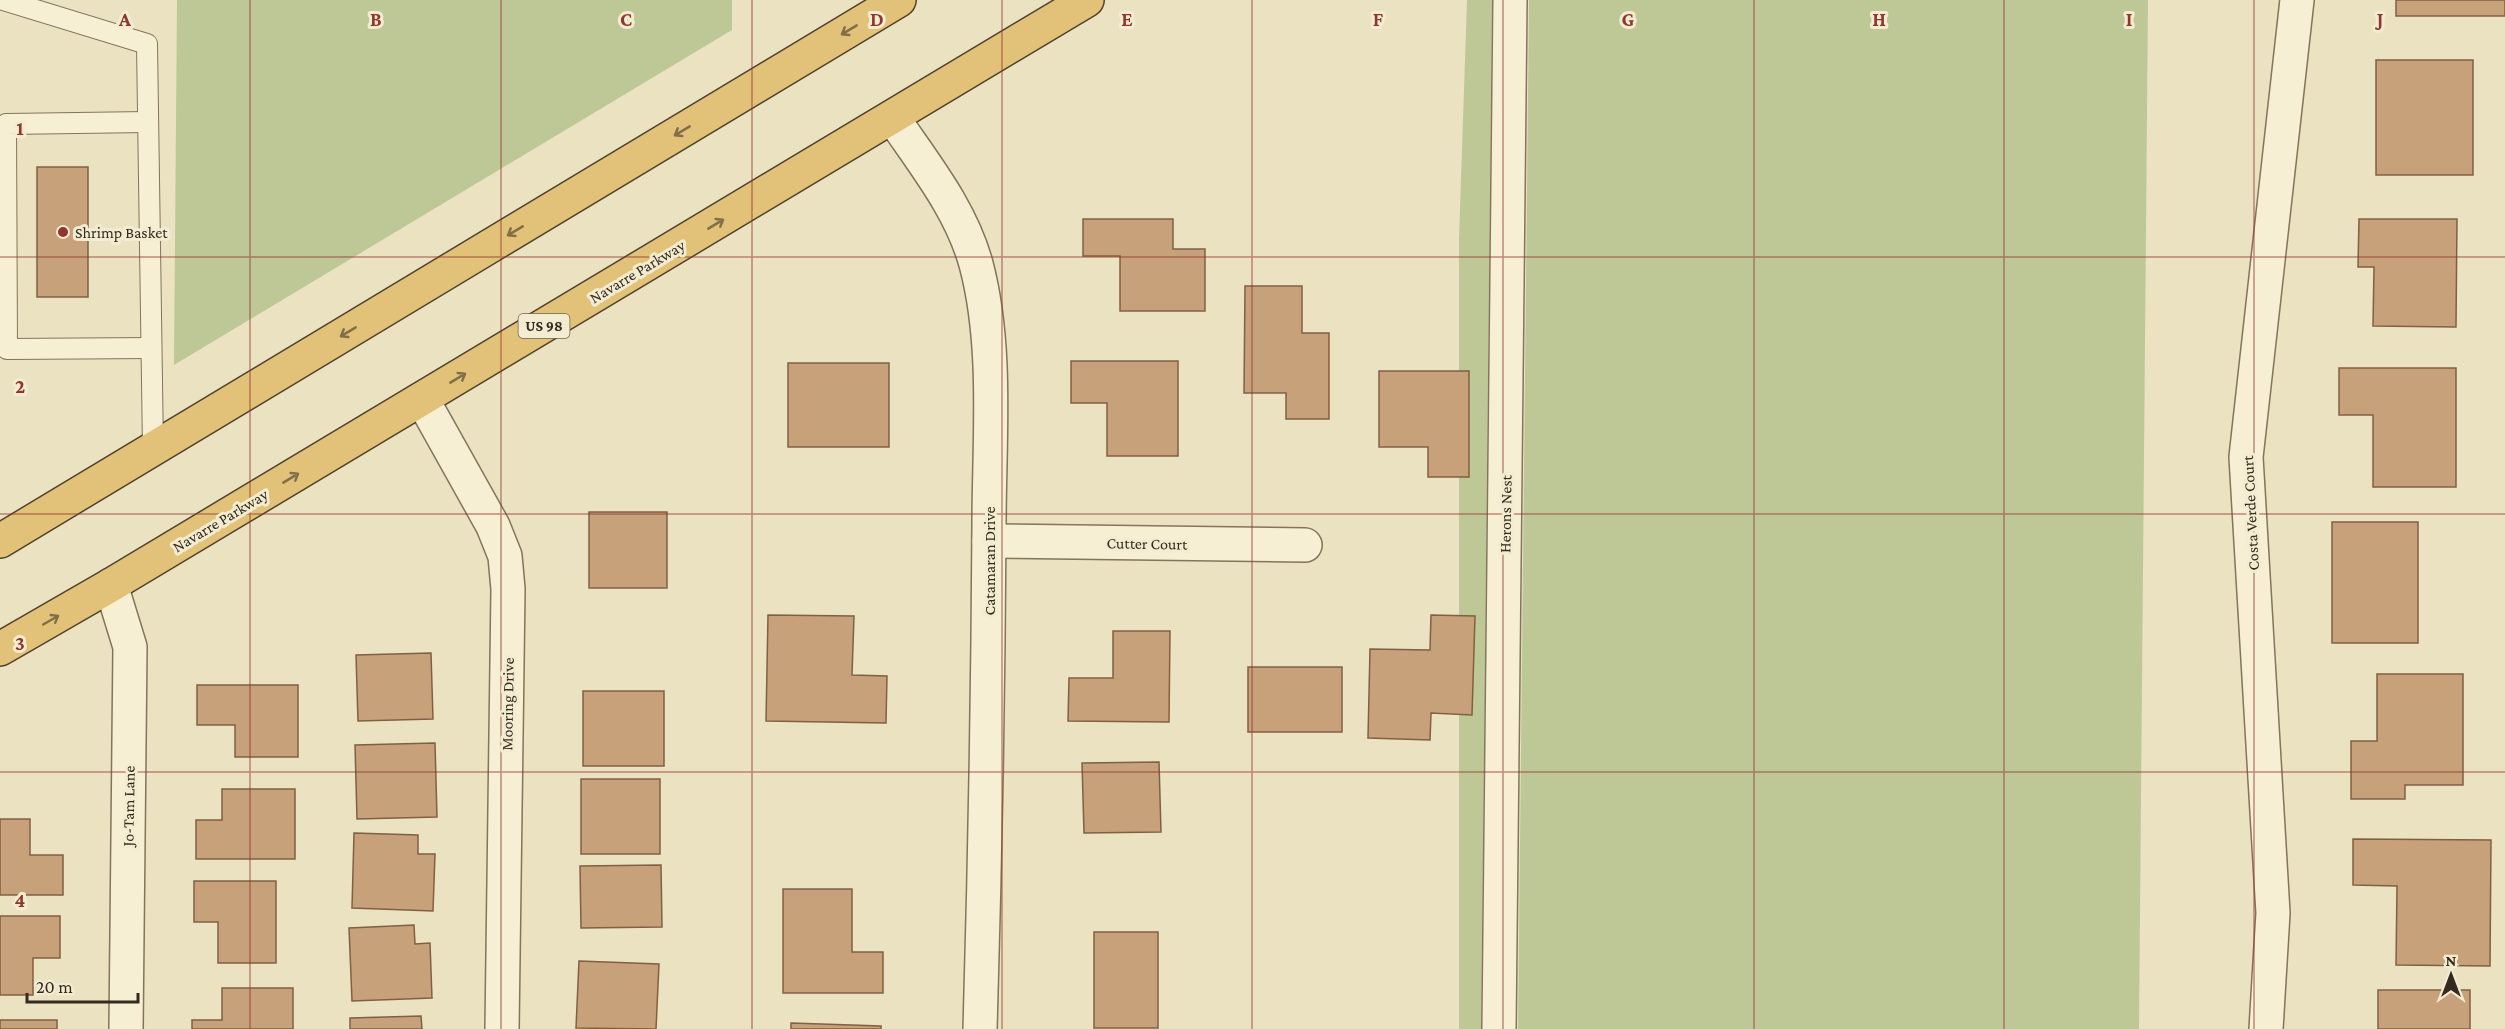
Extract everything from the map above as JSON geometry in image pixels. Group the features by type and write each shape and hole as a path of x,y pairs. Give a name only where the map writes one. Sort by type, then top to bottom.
{"highway":[{"path":"0,541 899,0"},
{"name":"Navarre Parkway","path":"0,649 111,585 1087,0"}],"street":[{"name":"Herons Nest","path":"1499,1029 1510,0"},
{"name":"Costa Verde Court","path":"2266,1029 2273,913 2246,457 2297,0"},
{"name":"Catamaran Drive","path":"893,118 953,207 975,261 985,302 990,370 988,743 980,1029"},
{"name":"Mooring Drive","path":"422,399 494,526 505,556 508,589 502,1029"},
{"name":"Cutter Court","path":"989,541 1305,545"},
{"name":"Jo-Tam Lane","path":"111,585 130,646 126,1029"}],"lane":[{"path":"3,0 147,44 153,449"},
{"path":"148,122 6,124 7,349 152,348"}],"green space":[{"path":"177,0 732,0 732,30 174,365"},
{"path":"1467,0 1492,0 1481,1029 1459,1029 1459,238"},
{"path":"1529,0 2148,0 2139,1029 1518,1029"}],"building":[{"path":"2396,0 2505,0 2505,16 2396,16"},
{"path":"2376,60 2473,60 2473,175 2376,175"},
{"name":"Shrimp Basket","path":"37,167 88,167 88,297 37,297"},
{"path":"1083,219 1173,219 1173,249 1205,249 1205,311 1120,311 1120,256 1083,256"},
{"path":"2359,219 2457,219 2456,327 2373,326 2374,267 2358,267"},
{"path":"1245,286 1302,286 1302,333 1329,333 1329,419 1286,419 1286,393 1244,393"},
{"path":"1071,361 1178,361 1178,456 1107,456 1107,403 1071,403"},
{"path":"788,363 889,363 889,447 788,447"},
{"path":"2339,368 2456,368 2456,487 2373,487 2373,415 2339,415"},
{"path":"1379,371 1469,371 1469,477 1428,477 1428,447 1379,447"},
{"path":"589,512 667,512 667,588 589,588"},
{"path":"2332,522 2418,522 2418,643 2332,643"},
{"path":"768,615 854,616 852,675 887,676 886,723 766,721"},
{"path":"1431,615 1475,616 1472,715 1431,713 1430,740 1368,738 1370,649 1430,650"},
{"path":"1113,631 1170,631 1169,722 1068,721 1069,678 1113,678"},
{"path":"431,653 433,719 358,721 356,655"},
{"path":"1248,667 1342,667 1342,732 1248,732"},
{"path":"2377,674 2463,674 2463,785 2405,785 2405,799 2351,799 2351,741 2377,741"},
{"path":"197,685 298,685 298,757 235,757 235,725 197,725"},
{"path":"583,691 664,691 664,766 583,766"},
{"path":"435,743 437,817 357,819 355,745"},
{"path":"1159,762 1161,832 1084,833 1082,763"},
{"path":"581,779 660,779 660,854 581,854"},
{"path":"222,789 295,789 295,859 196,859 196,820 222,820"},
{"path":"0,819 30,819 30,855 63,855 63,895 0,895"},
{"path":"354,833 418,835 418,854 435,854 433,911 352,908"},
{"path":"2353,839 2491,840 2490,966 2396,965 2397,886 2353,885"},
{"path":"661,865 662,927 581,928 580,866"},
{"path":"194,881 276,881 276,963 218,963 218,922 194,922"},
{"path":"783,889 852,889 852,952 883,952 883,993 783,993"},
{"path":"0,916 60,916 60,958 33,958 33,995 0,995"},
{"path":"414,925 415,944 430,943 432,998 352,1001 349,928"},
{"path":"1094,932 1158,932 1158,1028 1094,1028"},
{"path":"579,961 659,964 656,1029 576,1028"},
{"path":"222,988 293,988 293,1029 192,1029 192,1020 222,1020"},
{"path":"2378,990 2470,990 2470,1029 2378,1029"},
{"path":"421,1016 422,1029 350,1029 350,1018"},
{"path":"0,1020 57,1020 57,1029 0,1029"},
{"path":"791,1023 881,1026 881,1029 791,1029"}],"place":[{"name":"Shrimp Basket","path":"63,232"}]}
